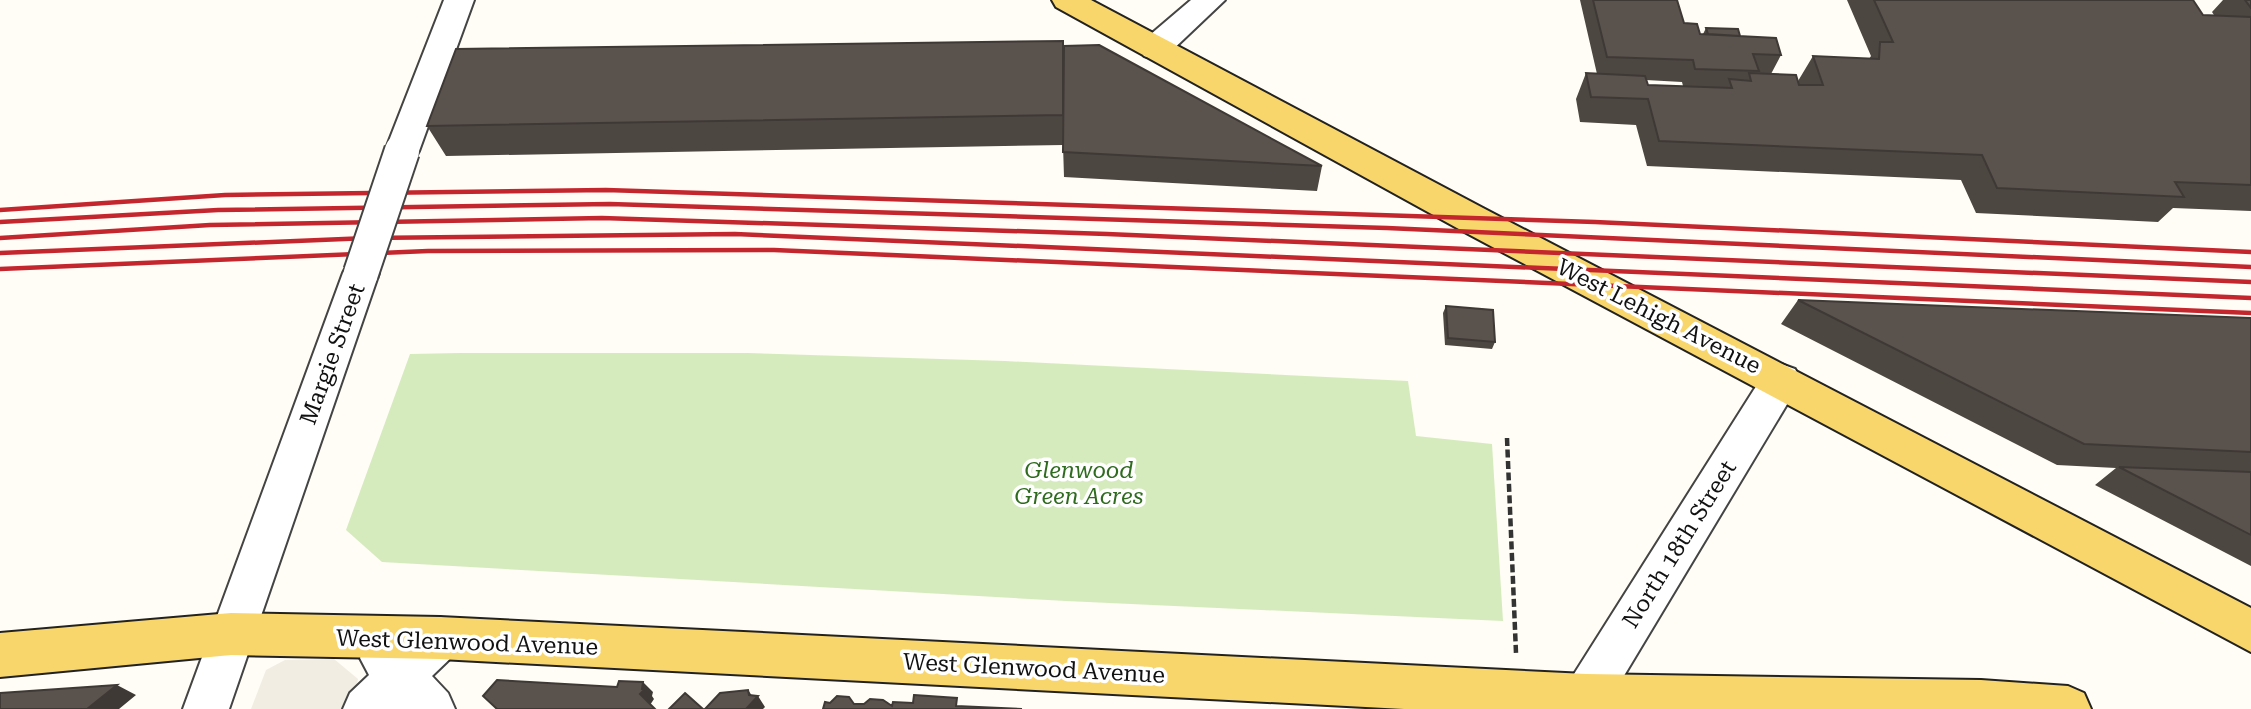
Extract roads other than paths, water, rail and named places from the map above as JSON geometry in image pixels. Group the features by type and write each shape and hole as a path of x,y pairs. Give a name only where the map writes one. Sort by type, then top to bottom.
{"main road":[{"name":"West Lehigh Avenue","path":"1067,0 1469,218 1781,380 2251,631"},
{"name":"West Glenwood Avenue","path":"10,661 231,634 440,638 1518,692 1582,702 2068,709"}],"street":[{"name":"Margie Street","path":"206,709 402,151 459,0"},
{"path":"1155,48 1210,0"},
{"name":"North 18th Street","path":"1582,702 1781,380"},
{"path":"361,638 403,676 432,709"},
{"path":"366,709 440,638"}],"railway":[{"path":"0,210 225,195 606,190 1595,222 2251,252"},
{"path":"0,222 218,210 610,204 1387,228 2251,267"},
{"path":"0,238 210,225 602,218 1107,234 2251,282"},
{"path":"0,253 368,238 735,234 2251,298"},
{"path":"0,269 428,251 774,250 2251,313"}],"park label":[{"name":"Glenwood Green Acres","path":"1079,483"}]}
